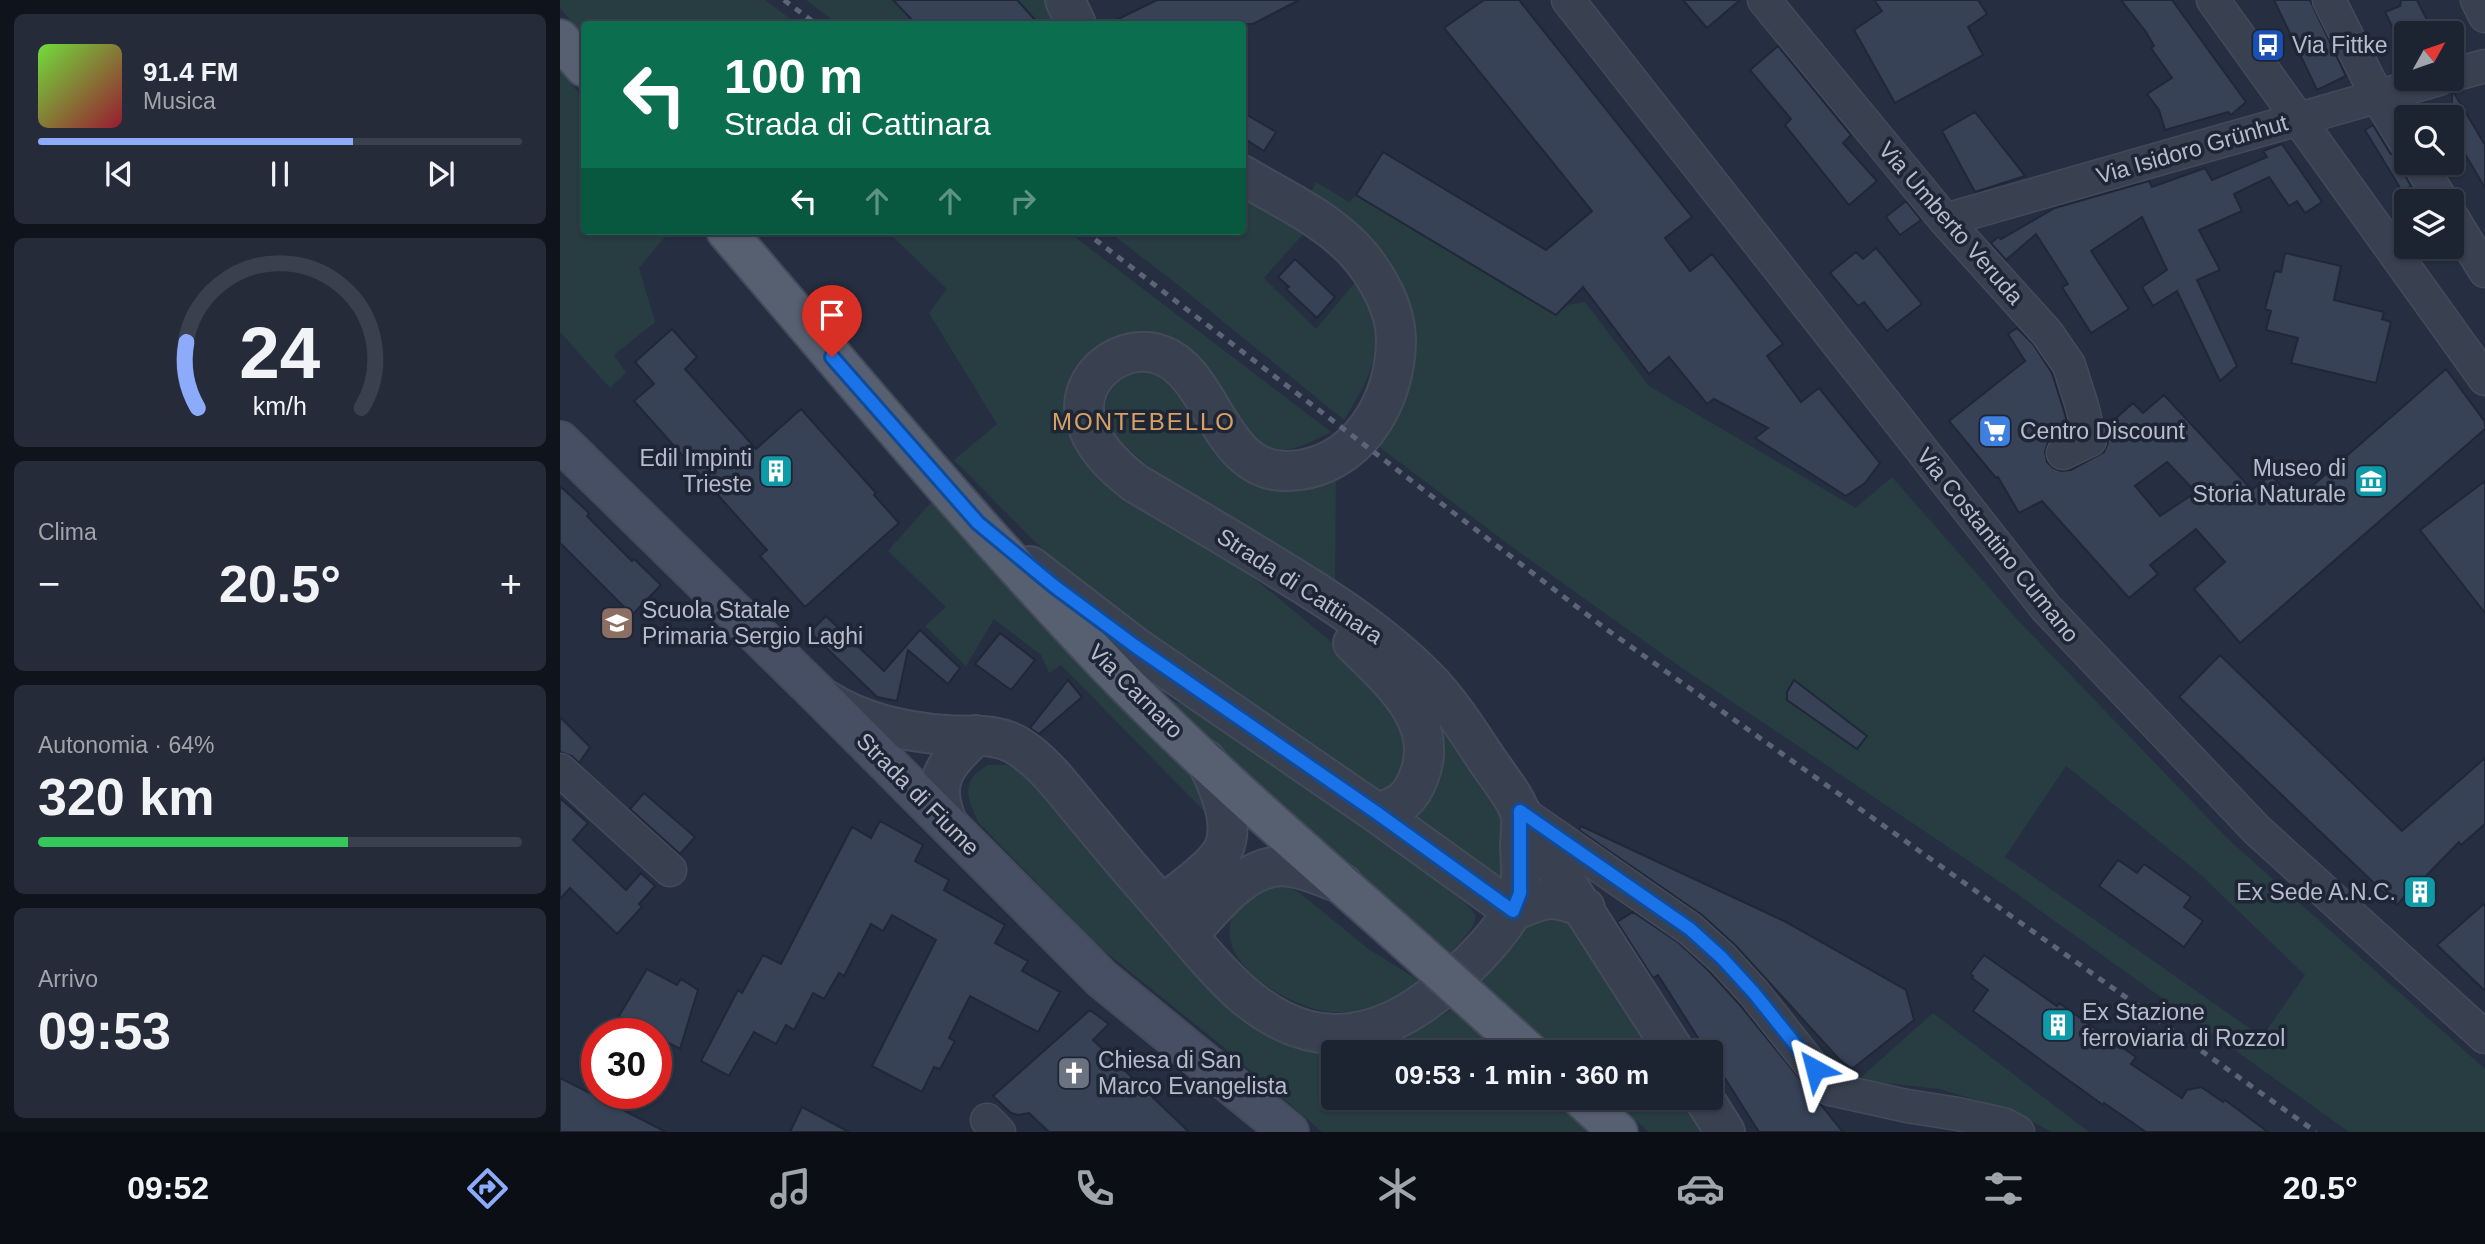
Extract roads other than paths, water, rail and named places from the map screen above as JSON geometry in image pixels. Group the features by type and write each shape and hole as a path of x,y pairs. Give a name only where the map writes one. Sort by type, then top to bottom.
{"main road":[{"path":"560,39 581,64"},
{"name":"Via Carnaro","path":"729,235 978,523 1110,668 1206,760 1516,1040"},
{"name":"Strada di Fiume","path":"560,441 820,696 1102,979 1289,1132"},
{"path":"1594,1110 1618,1132"}],"street":[{"path":"1065,0 1075,21"},
{"name":"Via Costantino Cumano","path":"1568,0 2046,608 2257,830 2485,1037"},
{"name":"Via Umberto Veruda","path":"1764,0 1945,220 2047,333 2069,365 2090,440 2063,453"},
{"path":"2213,0 2485,379"},
{"path":"2329,0 2377,96 2394,124"},
{"path":"2477,0 2485,16"},
{"path":"2464,72 2485,66"},
{"name":"Via Isidoro Grünhut","path":"1945,220 2395,91"},
{"name":"Strada di Cattinara","path":"1246,177 1324,224 1360,255 1385,293 1396,335 1392,377 1379,412 1345,453 1317,468 1285,472 1258,465 1229,439 1194,383 1178,364 1160,355 1142,352 1117,357 1098,370 1086,393 1085,415 1095,443 1121,472 1135,483 1343,609 1386,640 1427,679 1466,727 1668,1040"},
{"path":"2464,237 2485,271"},
{"path":"978,523 1054,586 1135,646 1377,813 1513,911"},
{"path":"1247,549 1335,625 1398,691 1419,721 1425,743 1422,770 1413,791 1396,808 1377,813"},
{"path":"820,696 869,722 958,743"},
{"path":"905,782 914,756 995,735 1016,745 1035,760 1235,987 1278,1019 1305,1030 1335,1035 1367,1031 1393,1021 1433,998 1469,965 1513,911 1520,893 1520,811"},
{"path":"948,824 938,795 958,743"},
{"path":"1162,905 1192,883 1223,850 1227,829 1222,793 1206,760"},
{"path":"560,770 670,870"},
{"path":"1520,811 1690,929 1722,958 1754,993 1830,1089 1907,1107 2003,1124 2018,1132"},
{"path":"1188,935 1250,876 1274,867 1297,869 1343,884"},
{"path":"1513,911 1540,899 1560,898 1585,908"},
{"path":"1711,1110 1725,1132"}],"railway":[{"path":"784,0 812,21"},
{"path":"1089,235 1606,629 2316,1132"}],"place":[{"name":"Via Fittke","path":"2268,45"},
{"name":"Centro Discount","path":"1995,431"},
{"name":"Edil Impinti Trieste","path":"776,471"},
{"name":"Museo di Storia Naturale","path":"2371,481"},
{"name":"Scuola Statale Primaria Sergio Laghi","path":"617,623"},
{"name":"Ex Sede A.N.C.","path":"2420,892"},
{"name":"Ex Stazione ferroviaria di Rozzol","path":"2058,1025"},
{"name":"Chiesa di San Marco Evangelista","path":"1074,1073"}],"district":[{"name":"MONTEBELLO","path":"1144,422"}]}
